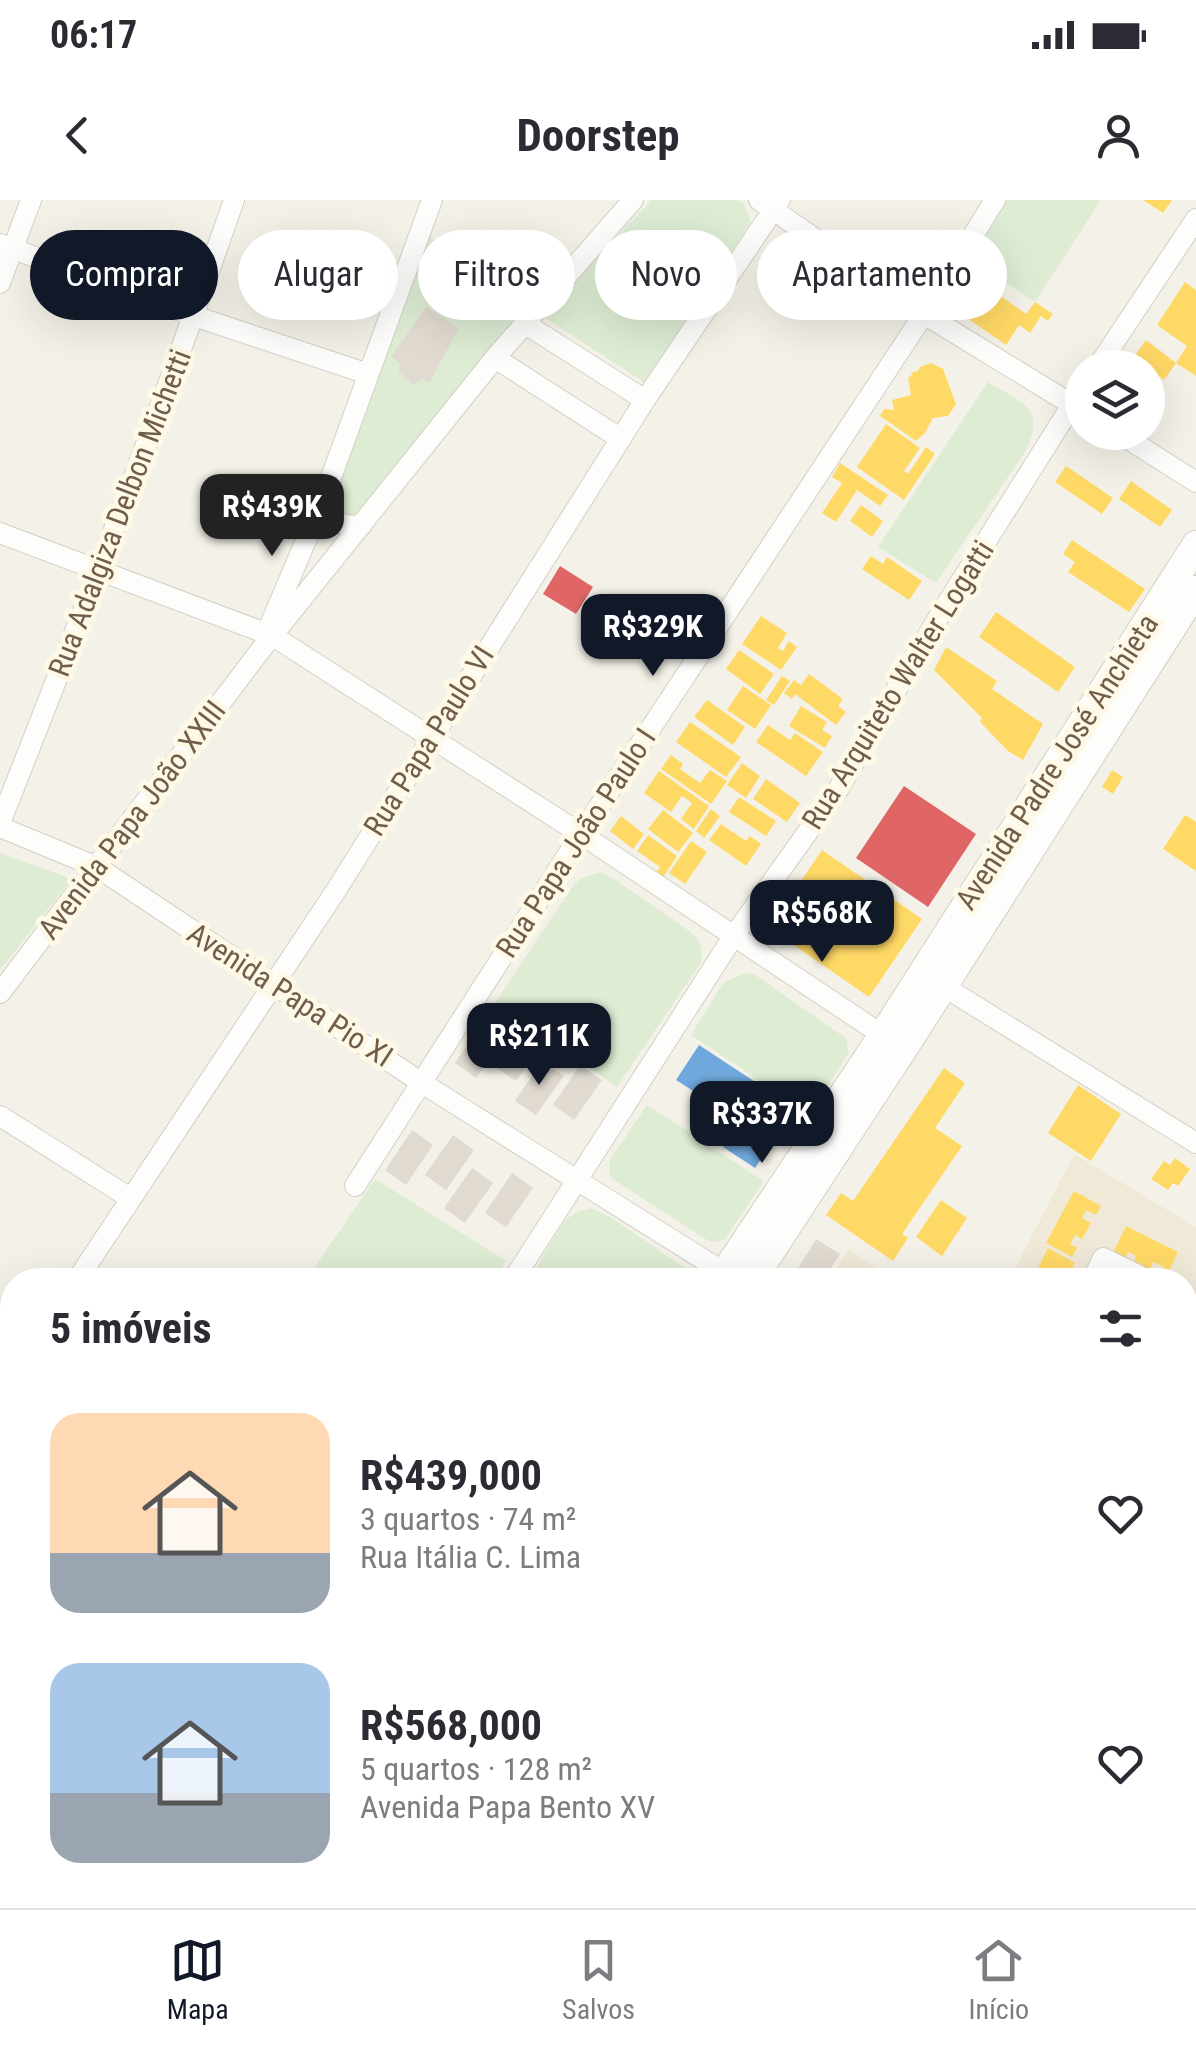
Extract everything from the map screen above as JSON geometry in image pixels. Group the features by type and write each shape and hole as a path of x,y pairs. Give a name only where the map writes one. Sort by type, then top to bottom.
{"main road":[{"name":"Avenida Padre José Anchieta","path":"739,1268 893,1042 1196,545"},
{"name":"Avenida Padre José Anchieta","path":"893,1042 943,986 1196,590"}],"street":[{"path":"0,283 7,246 30,200"},
{"name":"Rua Adalgiza Delbon Michetti","path":"218,246 234,200"},
{"path":"267,639 321,504 432,200"},
{"name":"Avenida Papa João XXIII","path":"0,993 267,639 524,323 632,200"},
{"name":"Rua Papa João Paulo I","path":"977,230 996,200"},
{"path":"771,203 808,230"},
{"name":"Rua Papa Paulo VI","path":"85,1268 334,892 771,203"},
{"path":"1109,350 1196,219"},
{"name":"Rua Adalgiza Delbon Michetti","path":"0,825 193,320"},
{"path":"206,320 368,374"},
{"name":"Rua Papa João Paulo I","path":"355,1186 580,834 920,320"},
{"path":"935,320 1065,393"},
{"path":"524,323 644,400"},
{"path":"495,358 622,439"},
{"name":"Rua Arquiteto Walter Logatti","path":"520,1268 733,937 839,788 938,618 1065,423"},
{"path":"1145,450 1196,482"},
{"path":"321,504 335,522 362,525"},
{"path":"0,533 267,639 430,737 893,1042"},
{"name":"Avenida Papa Pio XI","path":"0,825 97,867 422,1083 716,1268"},
{"path":"943,986 1196,1143"},
{"path":"0,1116 130,1198"},
{"path":"1099,1268 1104,1258 1124,1268"}],"shaded area":[{"path":"1074,1154 1196,1227 1196,1268 1015,1268"},
{"path":"849,1249 876,1268 837,1268"}],"green space":[{"path":"652,200 737,200 743,203 751,222 737,243 737,230 624,230"},
{"path":"1006,200 1101,200 1035,302 1007,283 1007,230 988,230"},
{"path":"418,251 418,320 514,320 359,514 347,515 330,504 394,320 398,320 398,309"},
{"path":"595,260 595,320 685,320 644,382 548,320 575,320 575,281"},
{"path":"988,382 1028,408 1032,415 1031,437 1025,452 936,583 878,547"},
{"path":"0,853 72,879 0,970"},
{"path":"601,872 692,933 702,951 700,964 617,1087 495,1003 573,886 581,878"},
{"path":"744,973 754,974 847,1039 848,1054 810,1114 691,1035 723,983"},
{"path":"647,1105 764,1181 725,1239 707,1240 611,1178 610,1160"},
{"path":"375,1179 506,1261 502,1268 314,1268"},
{"path":"591,1208 610,1217 686,1268 536,1268 565,1220"}],"building: Moradias":[{"path":"1143,200 1172,200 1163,213"},
{"path":"1185,282 1196,290 1196,376 1176,363 1187,346 1157,325"},
{"path":"1007,301 1026,314 1035,302 1053,314 1048,321 1041,316 1030,333 1019,325 1006,345 970,320 1007,320"},
{"path":"1146,340 1159,350 1139,350"},
{"path":"1165,355 1176,363 1165,379"},
{"path":"931,363 943,369 956,404 948,416 933,418 916,441 880,416 884,409 894,410 892,400 911,395 908,377"},
{"path":"886,424 920,448 904,471 908,474 926,447 935,454 904,500 857,467"},
{"path":"840,463 888,495 880,506 857,490 836,522 822,513 842,483 832,477"},
{"path":"1066,466 1113,498 1102,514 1055,482"},
{"path":"1131,481 1172,510 1160,527 1119,499"},
{"path":"861,505 883,521 872,537 850,521"},
{"path":"1072,540 1145,589 1129,612 1068,572 1075,562 1063,554"},
{"path":"871,556 883,564 887,557 922,581 909,600 862,569"},
{"path":"996,612 1075,667 1058,692 979,637"},
{"path":"761,616 787,633 778,648 783,651 789,641 797,647 781,670 742,644"},
{"path":"946,647 997,681 992,689 1043,724 1023,760 1008,751 980,722 982,718 934,670"},
{"path":"739,650 774,674 760,694 726,669"},
{"path":"809,674 843,699 838,706 846,712 836,725 795,694 792,699 784,693 794,680 801,685"},
{"path":"782,676 790,681 774,705 766,700"},
{"path":"743,686 771,705 755,729 727,710"},
{"path":"707,700 745,727 733,745 694,717"},
{"path":"801,706 827,722 822,730 832,736 825,748 789,726"},
{"path":"690,722 741,757 726,777 676,742"},
{"path":"768,725 790,740 795,733 823,752 806,776 756,742"},
{"path":"671,755 683,764 680,769 700,783 710,770 727,781 711,804 661,769"},
{"path":"742,763 760,776 746,798 727,785"},
{"path":"1112,770 1123,777 1113,794 1102,787"},
{"path":"659,771 709,806 694,829 681,819 692,803 682,796 671,812 644,793"},
{"path":"766,779 800,803 787,822 753,799"},
{"path":"739,797 776,821 766,836 729,812"},
{"path":"711,809 720,816 704,838 696,831"},
{"path":"663,810 693,833 678,852 648,829"},
{"path":"1185,815 1196,822 1196,871 1163,849"},
{"path":"621,816 644,834 633,849 610,831"},
{"path":"721,824 746,841 750,836 761,844 746,866 709,840"},
{"path":"648,835 677,856 662,879 655,874 660,867 637,851"},
{"path":"691,841 707,852 685,884 669,873"},
{"path":"822,850 922,919 869,997 769,928"},
{"path":"944,1068 965,1083 935,1128 962,1146 902,1234 908,1238 893,1261 826,1215 841,1193 853,1201"},
{"path":"1078,1085 1121,1114 1091,1161 1048,1133"},
{"path":"1175,1158 1190,1169 1178,1186 1173,1183 1168,1190 1151,1179 1164,1161 1170,1165"},
{"path":"1074,1191 1101,1206 1096,1215 1086,1210 1082,1218 1091,1223 1082,1239 1075,1235 1070,1244 1077,1248 1072,1257 1046,1243"},
{"path":"941,1200 967,1218 942,1256 916,1237"},
{"path":"1126,1226 1178,1252 1170,1268 1153,1262 1150,1268 1142,1268 1133,1264 1136,1256 1128,1252 1125,1259 1113,1253"},
{"path":"1048,1248 1075,1263 1072,1268 1038,1268"}],"building: Comércio":[{"path":"560,566 593,587 576,614 543,594"},
{"path":"904,786 976,834 928,907 856,858"}],"building: Escolas":[{"path":"699,1045 795,1108 755,1168 723,1147 740,1121 676,1080"}],"building: Outros":[{"path":"418,318 446,320 459,328 429,383 422,379 413,385 399,372 400,363 391,357"},
{"path":"482,1024 504,1038 476,1078 455,1063"},
{"path":"522,1027 544,1042 516,1081 495,1067"},
{"path":"542,1061 564,1076 536,1115 515,1101"},
{"path":"580,1065 602,1080 574,1120 553,1105"},
{"path":"412,1130 433,1145 406,1185 385,1170"},
{"path":"453,1135 474,1150 446,1190 425,1175"},
{"path":"472,1168 493,1183 465,1223 444,1208"},
{"path":"512,1173 533,1188 506,1227 485,1213"},
{"path":"816,1239 840,1254 831,1268 798,1268"}]}
